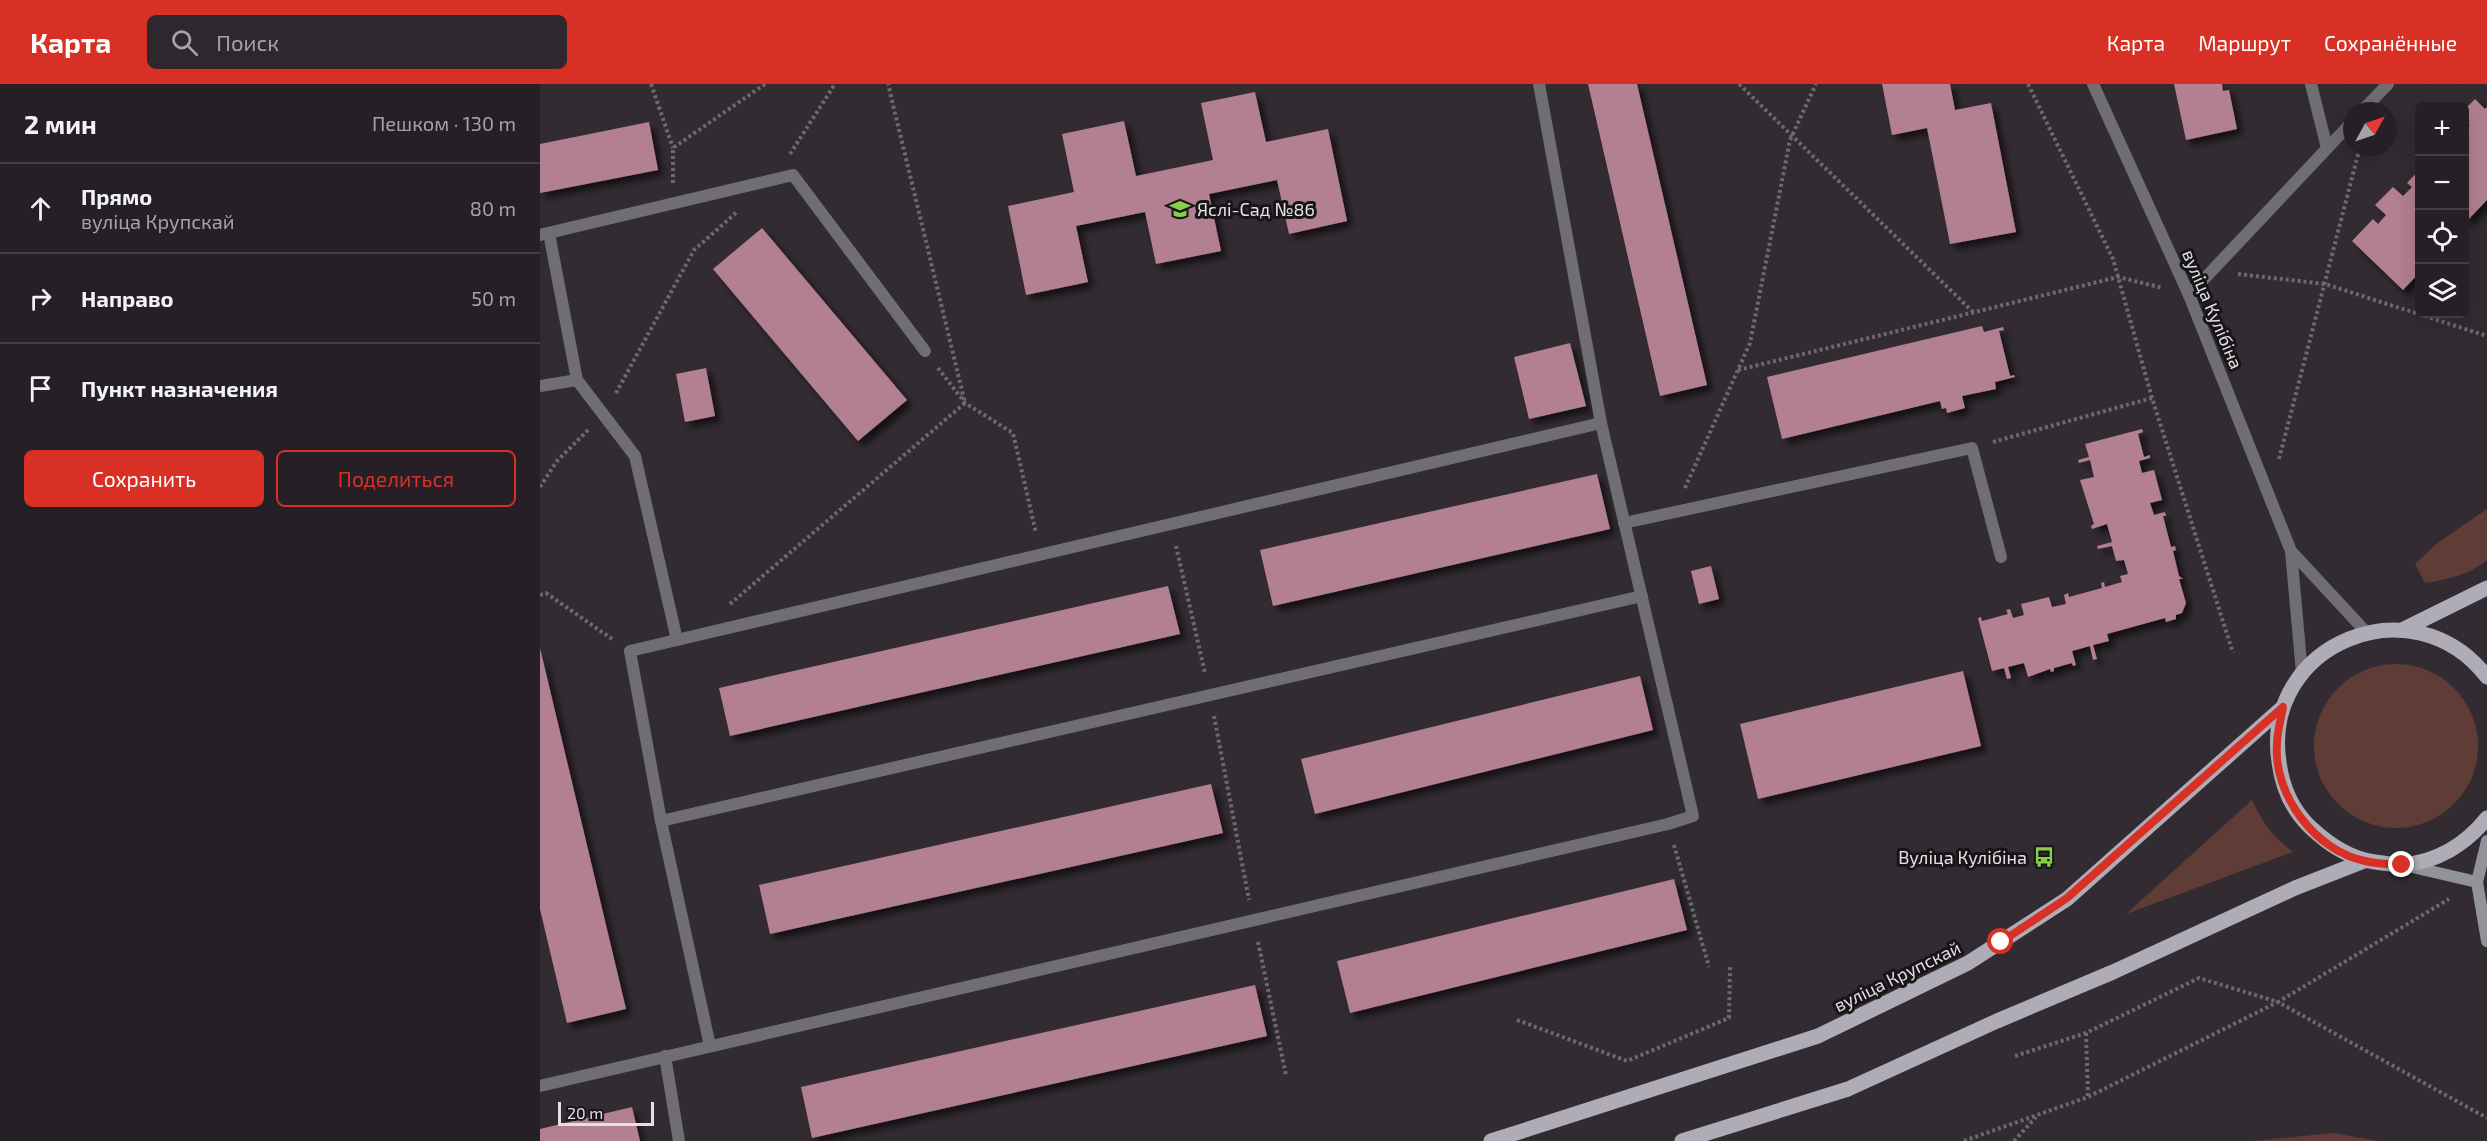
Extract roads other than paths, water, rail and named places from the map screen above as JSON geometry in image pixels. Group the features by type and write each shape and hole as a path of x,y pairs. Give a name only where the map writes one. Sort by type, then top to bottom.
{"main road":[{"path":"2404,629 2487,588"},
{"path":"2477,882 2402,865 2364,861 2328,844 2300,818 2282,783 2276,745 2283,707 2302,673 2331,647 2366,632 2404,629 2442,639 2474,661 2487,677"},
{"name":"вуліца Крупскай","path":"1491,1141 1818,1036 1968,963 2067,898 2283,707"},
{"path":"2402,865 2440,856 2473,835 2487,818"},
{"path":"2487,841 2477,882 2487,942"},
{"path":"1682,1141 1848,1089 1997,1021 2113,972 2295,888 2364,861"}],"street":[{"path":"540,1086 1668,824 1693,816 1601,423 1539,84"},
{"name":"вуліца Кулібіна","path":"2093,84 2189,295 2291,551 2302,673"},
{"path":"2312,84 2327,148"},
{"path":"2371,102 2388,84"},
{"path":"2189,295 2343,131"},
{"path":"677,640 635,456 577,380 545,234 793,175 925,351"},
{"path":"540,386 577,380"},
{"path":"710,1046 661,821 630,651 1601,423"},
{"path":"1624,523 1972,448 2001,557"},
{"name":"вуліца Кулібіна","path":"2291,551 2366,632"},
{"path":"661,821 1642,596"},
{"path":"665,1056 679,1141"}],"place":[{"name":"Яслі-Сад №86","path":"1180,209"},
{"name":"Вуліца Кулібіна","path":"2044,857"}]}
